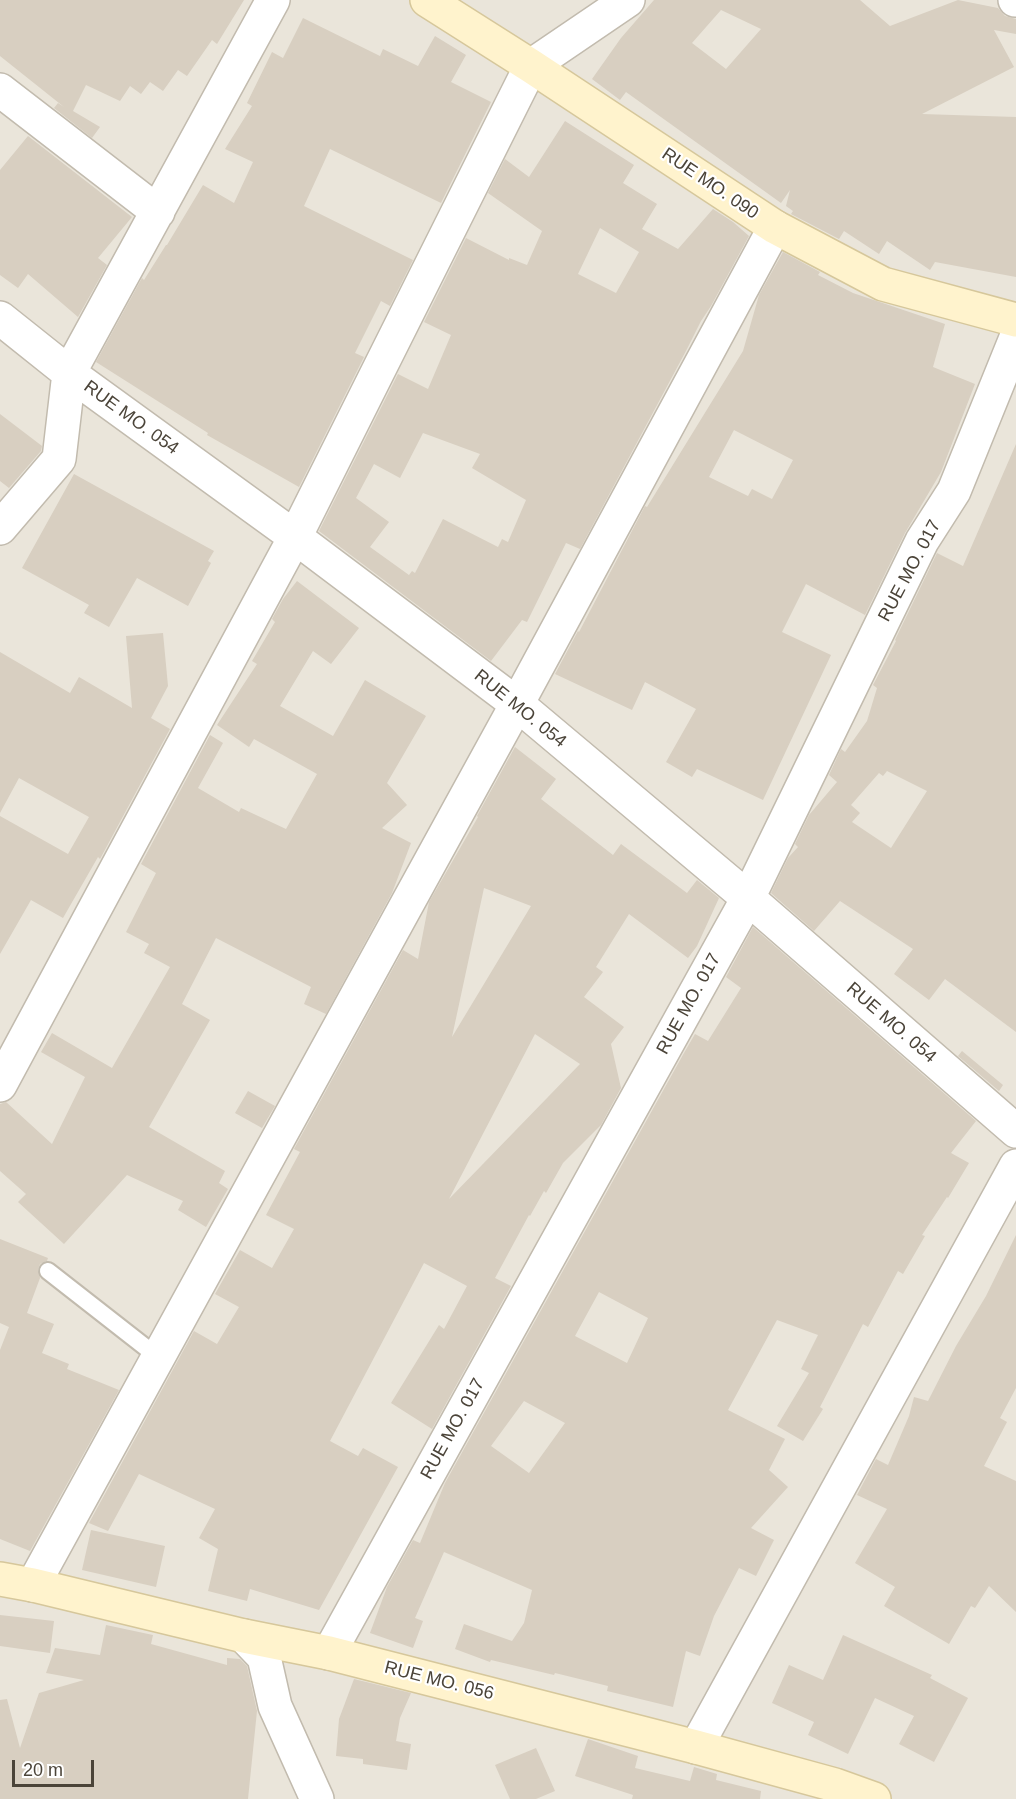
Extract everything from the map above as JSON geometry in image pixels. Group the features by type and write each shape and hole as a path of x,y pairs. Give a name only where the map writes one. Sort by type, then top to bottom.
{"street":[{"path":"0,528 58,459 69,373 273,0"},
{"name":"RUE MO. 090","path":"427,0 775,227 883,284 1016,320"},
{"path":"0,1085 295,537 531,66 628,0"},
{"path":"0,90 158,212"},
{"path":"33,1585 517,704 775,227"},
{"name":"RUE MO. 054","path":"0,318 69,373 295,537 517,704 748,898 1016,1131"},
{"name":"RUE MO. 017","path":"329,1653 748,898 922,541 954,491 1016,338"},
{"path":"696,1747 1016,1166"},
{"name":"RUE MO. 056","path":"0,1579 244,1636 329,1653 696,1747 835,1785 874,1799"},
{"path":"244,1636 264,1656 275,1706 317,1799"}],"lane":[{"path":"48,1271 158,1358"}],"shaded area":[{"path":"0,0 1016,0 1016,1799 0,1799"}],"building":[{"path":"0,0 244,0 217,44 212,40 187,76 178,70 163,91 150,82 141,94 130,86 120,101 86,85 73,111 100,127 92,138 54,108 58,103 64,107 0,56"},
{"path":"654,0 860,0 890,26 958,0 998,8 1005,16 1016,19 1016,34 994,30 1014,67 922,114 1016,117 1016,277 935,262 930,270 887,241 879,254 844,231 839,239 791,214 793,211 786,206 790,190 781,203 626,92 620,100 592,79 621,38","holes":["721,10 761,29 726,69 692,43"]},
{"path":"303,18 380,56 383,49 418,66 435,36 466,55 451,82 491,102 441,203 330,149 304,206 413,260 390,306 381,301 355,353 364,357 299,487 207,435 208,433 96,362 142,278 144,280 203,185 234,203 253,162 225,149 252,106 247,103 272,52 283,58"},
{"path":"565,121 634,165 623,183 657,204 642,229 678,249 713,209 749,236 701,321 580,549 566,543 527,622 522,620 491,661 319,531 398,374 428,389 451,335 424,322 466,238 509,260 509,258 527,265 542,231 488,193 505,159 529,177","holes":["600,228 639,252 616,293 578,274","423,433 480,454 472,468 526,500 508,542 502,539 498,547 443,519 415,573 412,571 409,575 370,547 389,522 356,498 374,464 400,478"]},
{"path":"28,136 132,217 98,258 107,265 78,317 28,274 18,288 0,275 0,170"},
{"path":"783,252 820,272 818,275 853,293 945,324 933,367 975,384 941,472 905,533 865,615 806,584 782,632 831,655 763,800 697,769 692,777 666,762 696,709 645,682 632,710 555,674 645,506 647,507 743,351 759,295","holes":["734,430 793,460 772,499 752,489 748,496 709,477"]},
{"path":"0,414 42,446 41,451 9,488 0,481"},
{"path":"1016,444 1016,1032 945,979 929,1000 894,974 913,949 840,901 814,931 771,893 788,858 798,847 795,844 809,815 837,782 829,775 841,749 845,752 867,721 877,688 873,685 937,553 963,566","holes":["887,771 927,791 891,848 852,822 860,813 851,805 879,773 883,776"]},
{"path":"74,474 214,551 208,561 211,563 188,606 137,578 109,627 84,613 89,605 22,568"},
{"path":"297,581 359,628 331,664 313,651 280,706 333,736 365,680 426,716 387,783 407,805 382,828 411,843 392,893 326,1014 304,1004 311,987 216,938 182,1004 210,1020 149,1127 225,1171 219,1183 228,1189 206,1227 178,1210 183,1201 127,1175 64,1244 18,1202 26,1194 0,1171 0,1104 6,1102 52,1144 85,1077 41,1052 52,1033 112,1068 170,967 144,953 149,944 126,932 156,873 141,864 210,735 223,743 198,788 239,812 241,808 286,829 317,774 254,739 249,747 217,725 257,664 252,661 275,622 272,619 283,599"},
{"path":"163,633 168,686 151,718 170,729 100,859 98,857 63,918 31,900 0,954 0,816 68,854 89,817 19,778 0,813 0,652 70,693 79,677 132,708 126,636"},
{"path":"515,747 556,779 541,799 613,855 621,844 687,893 697,880 719,898 697,946 688,958 629,914 596,967 603,972 584,997 624,1027 611,1044 621,1088 601,1125 563,1163 546,1193 544,1191 529,1215 495,1278 511,1286 432,1429 391,1403 439,1325 444,1329 467,1286 424,1263 330,1441 358,1456 363,1448 398,1467 319,1610 250,1589 247,1601 208,1591 218,1549 199,1538 215,1509 139,1474 108,1531 89,1523 194,1331 217,1344 239,1307 215,1294 240,1250 272,1268 294,1229 266,1215 300,1152 294,1149 403,950 418,959 429,902","holes":["484,888 531,906 452,1037","535,1034 580,1064 449,1199"]},
{"path":"753,927 976,1121 951,1153 969,1163 922,1235 925,1236 903,1274 898,1271 868,1327 863,1324 820,1407 823,1409 803,1441 777,1426 809,1373 801,1369 818,1335 777,1320 728,1410 785,1439 769,1470 788,1487 751,1528 774,1540 756,1576 739,1568 714,1616 700,1656 686,1651 673,1707 607,1691 608,1686 555,1673 554,1675 491,1660 490,1662 455,1649 464,1624 512,1641 524,1623 532,1590 444,1552 415,1618 423,1621 413,1648 370,1633 387,1587 413,1540 420,1543 445,1483 684,1053 695,1034 708,1041 741,988 726,977","holes":["599,1292 648,1318 627,1363 575,1336","524,1401 565,1423 529,1473 491,1446"]},
{"path":"962,1051 1003,1085 999,1091 958,1056"},
{"path":"248,1091 275,1106 262,1128 235,1113"},
{"path":"1016,1235 1016,1388 1000,1418 1007,1422 984,1466 1016,1481 1016,1612 989,1586 975,1608 971,1606 949,1644 884,1606 895,1587 855,1563 887,1509 857,1495 876,1459 888,1465 909,1416 914,1397 928,1401 956,1346 986,1296"},
{"path":"0,1239 48,1258 40,1264 38,1269 40,1278 27,1313 54,1324 42,1353 69,1364 67,1369 119,1390 30,1551 0,1539 0,1350 9,1327 0,1323"},
{"path":"91,1530 165,1546 156,1587 82,1570"},
{"path":"0,1615 54,1621 50,1653 0,1646"},
{"path":"106,1625 153,1635 151,1644 227,1665 227,1658 240,1659 247,1666 257,1711 248,1799 0,1799 0,1700 7,1699 20,1748 39,1693 84,1680 46,1673 55,1648 100,1655"},
{"path":"843,1635 932,1675 930,1678 968,1698 934,1762 899,1744 914,1716 875,1698 848,1754 808,1735 814,1722 772,1703 789,1665 823,1680"},
{"path":"354,1679 411,1693 400,1718 396,1741 411,1744 407,1770 363,1764 363,1759 336,1756 339,1719"},
{"path":"588,1739 638,1756 635,1768 690,1781 694,1767 717,1774 716,1780 761,1791 760,1799 632,1799 633,1795 575,1776"},
{"path":"536,1748 555,1791 536,1799 510,1799 495,1765"}]}
